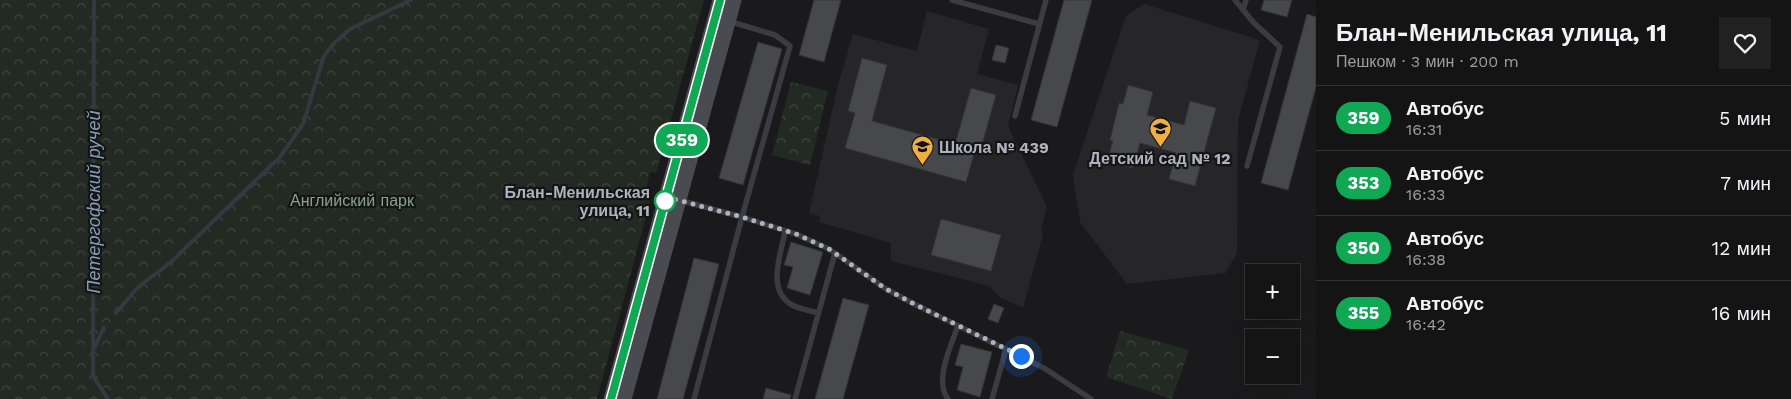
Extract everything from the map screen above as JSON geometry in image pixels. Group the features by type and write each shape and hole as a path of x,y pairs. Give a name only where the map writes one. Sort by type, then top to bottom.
{"street":[{"path":"720,0 722,20"},
{"path":"624,399 673,198 722,20 734,0"},
{"path":"611,399 673,198"}],"lane":[{"path":"952,0 1039,24"},
{"path":"1014,116 1046,0"},
{"path":"1235,0 1280,47 1248,166"},
{"path":"1243,10 1246,0"},
{"path":"694,399 790,46 775,36 722,20"},
{"path":"673,198 796,234 835,253 886,289 1044,368 1091,399"},
{"path":"785,232 776,277 780,293 792,304 819,313"},
{"path":"795,399 835,253"},
{"path":"948,399 944,394 942,378 958,326"},
{"path":"992,399 1006,349"}],"shaded area":[{"name":"Детский сад № 12","path":"1144,4 1260,40 1238,121 1237,253 1225,273 1127,284 1080,222 1073,175 1126,16"},
{"name":"Школа № 439","path":"927,11 989,29 977,74 1018,85 1008,126 1047,207 1041,230 1043,234 1023,308 1001,298 989,286 891,261 891,243 819,222 820,216 809,213 838,85 853,34 917,51"}],"green space":[{"name":"Английский парк","path":"0,0 704,0 656,173 650,172 645,195 651,198 597,399 0,399"},
{"path":"791,82 828,91 810,165 772,155"},
{"path":"1120,331 1189,350 1172,399 1106,377"}],"building":[{"path":"814,0 841,0 824,62 799,55"},
{"path":"1064,0 1092,0 1057,127 1031,120"},
{"path":"1264,0 1292,0 1287,17 1261,10"},
{"path":"1307,14 1316,17 1316,87 1288,190 1261,183"},
{"path":"758,42 782,49 743,185 719,178"},
{"path":"996,45 1009,48 1005,63 992,60"},
{"path":"862,58 887,65 872,121 955,144 971,88 996,95 981,148 976,147 966,182 845,148 855,113 848,111"},
{"path":"1128,85 1153,92 1147,115 1184,125 1190,101 1216,108 1195,186 1169,179 1176,153 1140,143 1133,168 1107,161 1113,141 1110,140 1119,103 1123,104"},
{"path":"941,219 1001,235 991,271 931,255"},
{"path":"791,242 823,252 810,295 787,288 793,267 784,265"},
{"path":"694,258 719,264 706,315 683,399 657,399"},
{"path":"843,298 869,305 843,399 815,399"},
{"path":"994,304 1004,308 998,323 988,319"},
{"path":"961,344 992,352 980,397 957,390 963,367 955,365"},
{"path":"766,388 791,395 790,399 763,399"}],"waterway":[{"name":"Петергофский ручей","path":"94,0 93,376 108,399"},
{"path":"116,313 138,287 170,263 280,157 303,124 324,56 335,42 350,29 411,0"},
{"path":"94,348 104,328"}],"bus line":[{"name":"359","path":"611,399 720,0"}],"place":[{"name":"Детский сад № 12","path":"1160,148"},
{"name":"Школа № 439","path":"923,166"},
{"name":"Блан-Менильская улица, 11","path":"665,201"}],"route":[{"path":"665,201 665,203 666,197 742,217 796,234 829,249 886,289 1021,356"}]}
